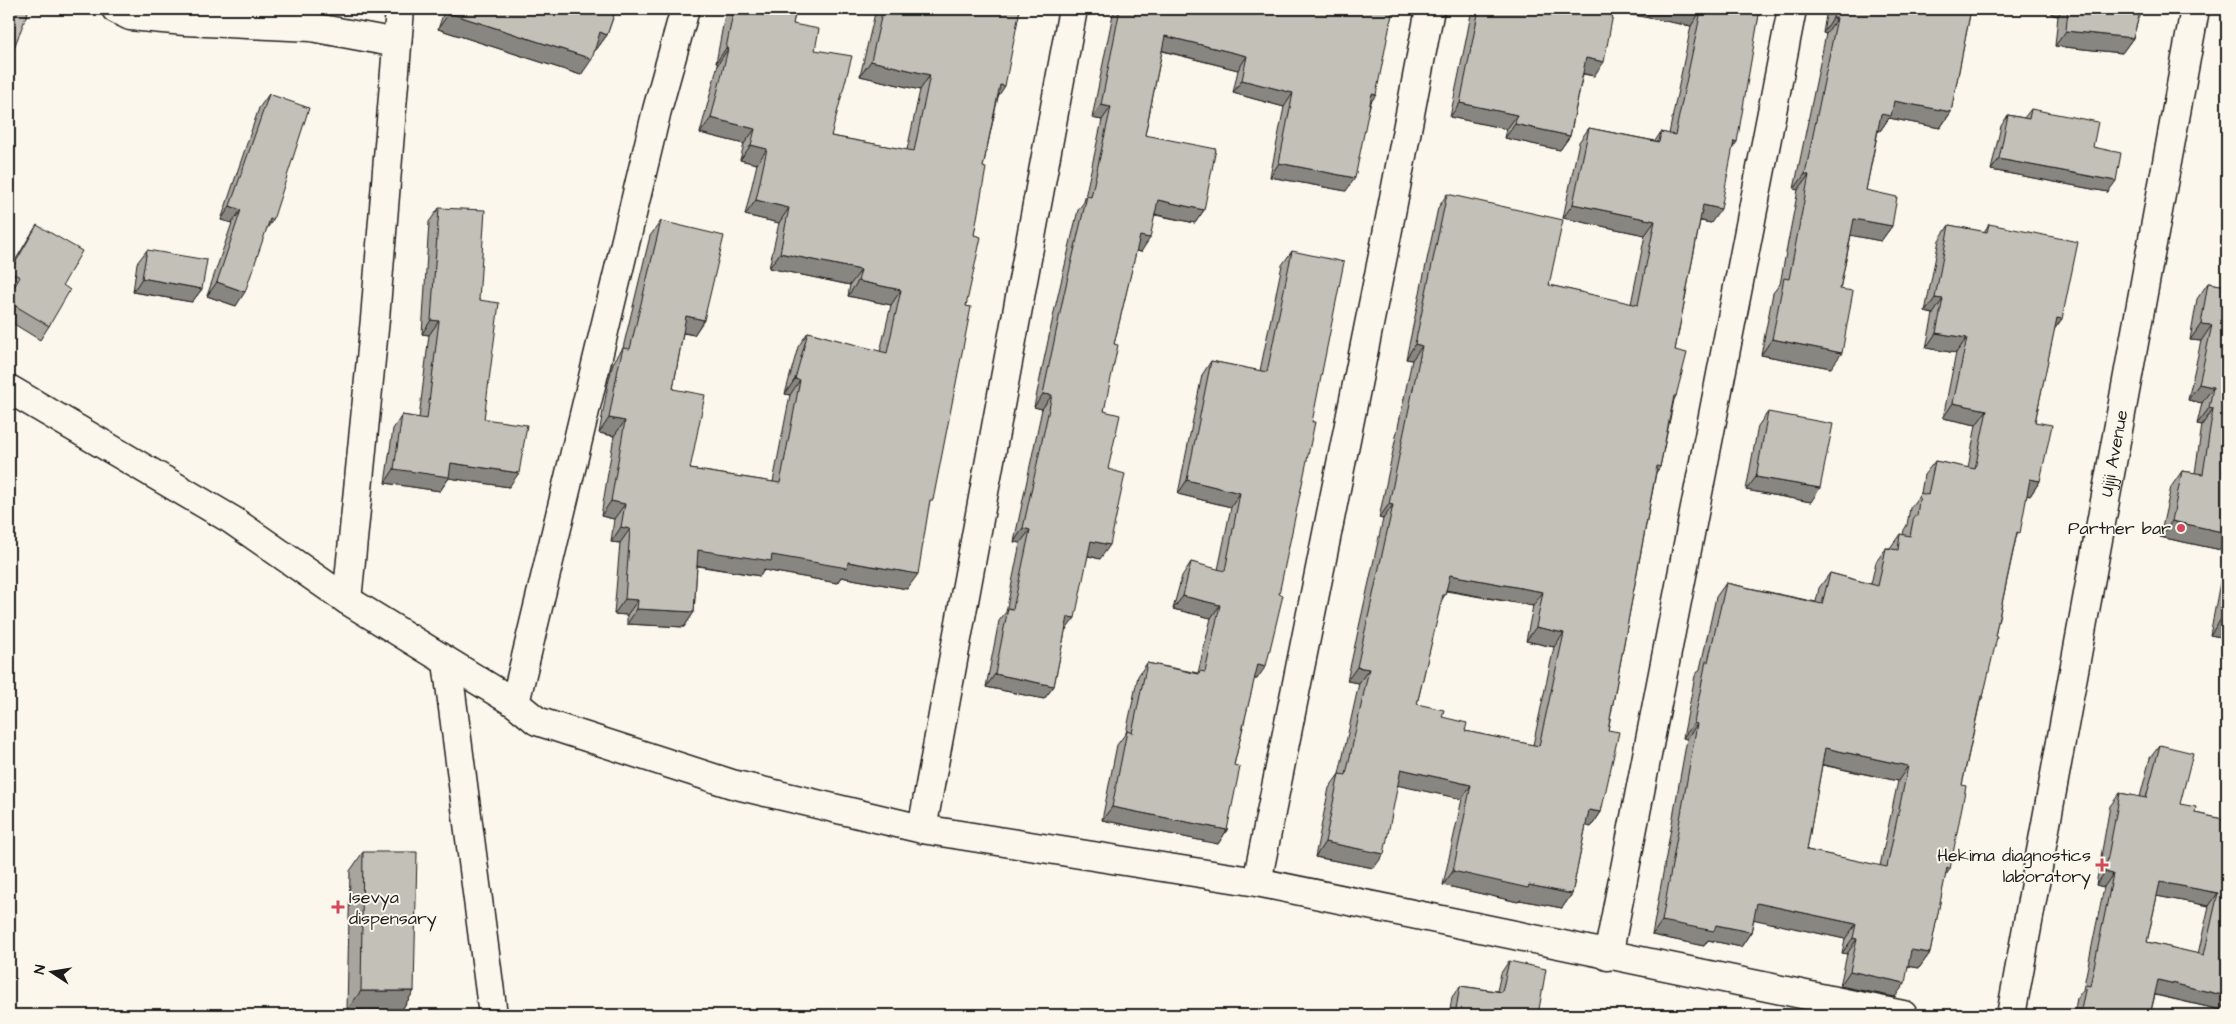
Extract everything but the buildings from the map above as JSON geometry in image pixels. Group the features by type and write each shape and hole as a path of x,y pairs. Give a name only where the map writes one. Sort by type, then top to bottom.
{"main road":[{"path":"116,9 130,16 185,21 311,27 397,43"},
{"path":"347,600 374,329 400,9"},
{"path":"516,703 655,119 685,9"},
{"path":"922,828 1073,9"},
{"path":"1256,882 1382,260 1430,9"},
{"path":"1608,956 1792,9"},
{"name":"Ujiji Avenue","path":"2011,1015 2195,9"},
{"path":"9,389 232,520 347,600 516,703 537,721 732,784 922,828 1256,882 1608,956 1903,1015"},
{"path":"447,662 493,1015"}],"place":[{"name":"Partner bar","path":"2181,528"},
{"name":"Hekima diagnostics laboratory","path":"2102,865"},
{"name":"Isevya dispensary","path":"338,907"}]}
